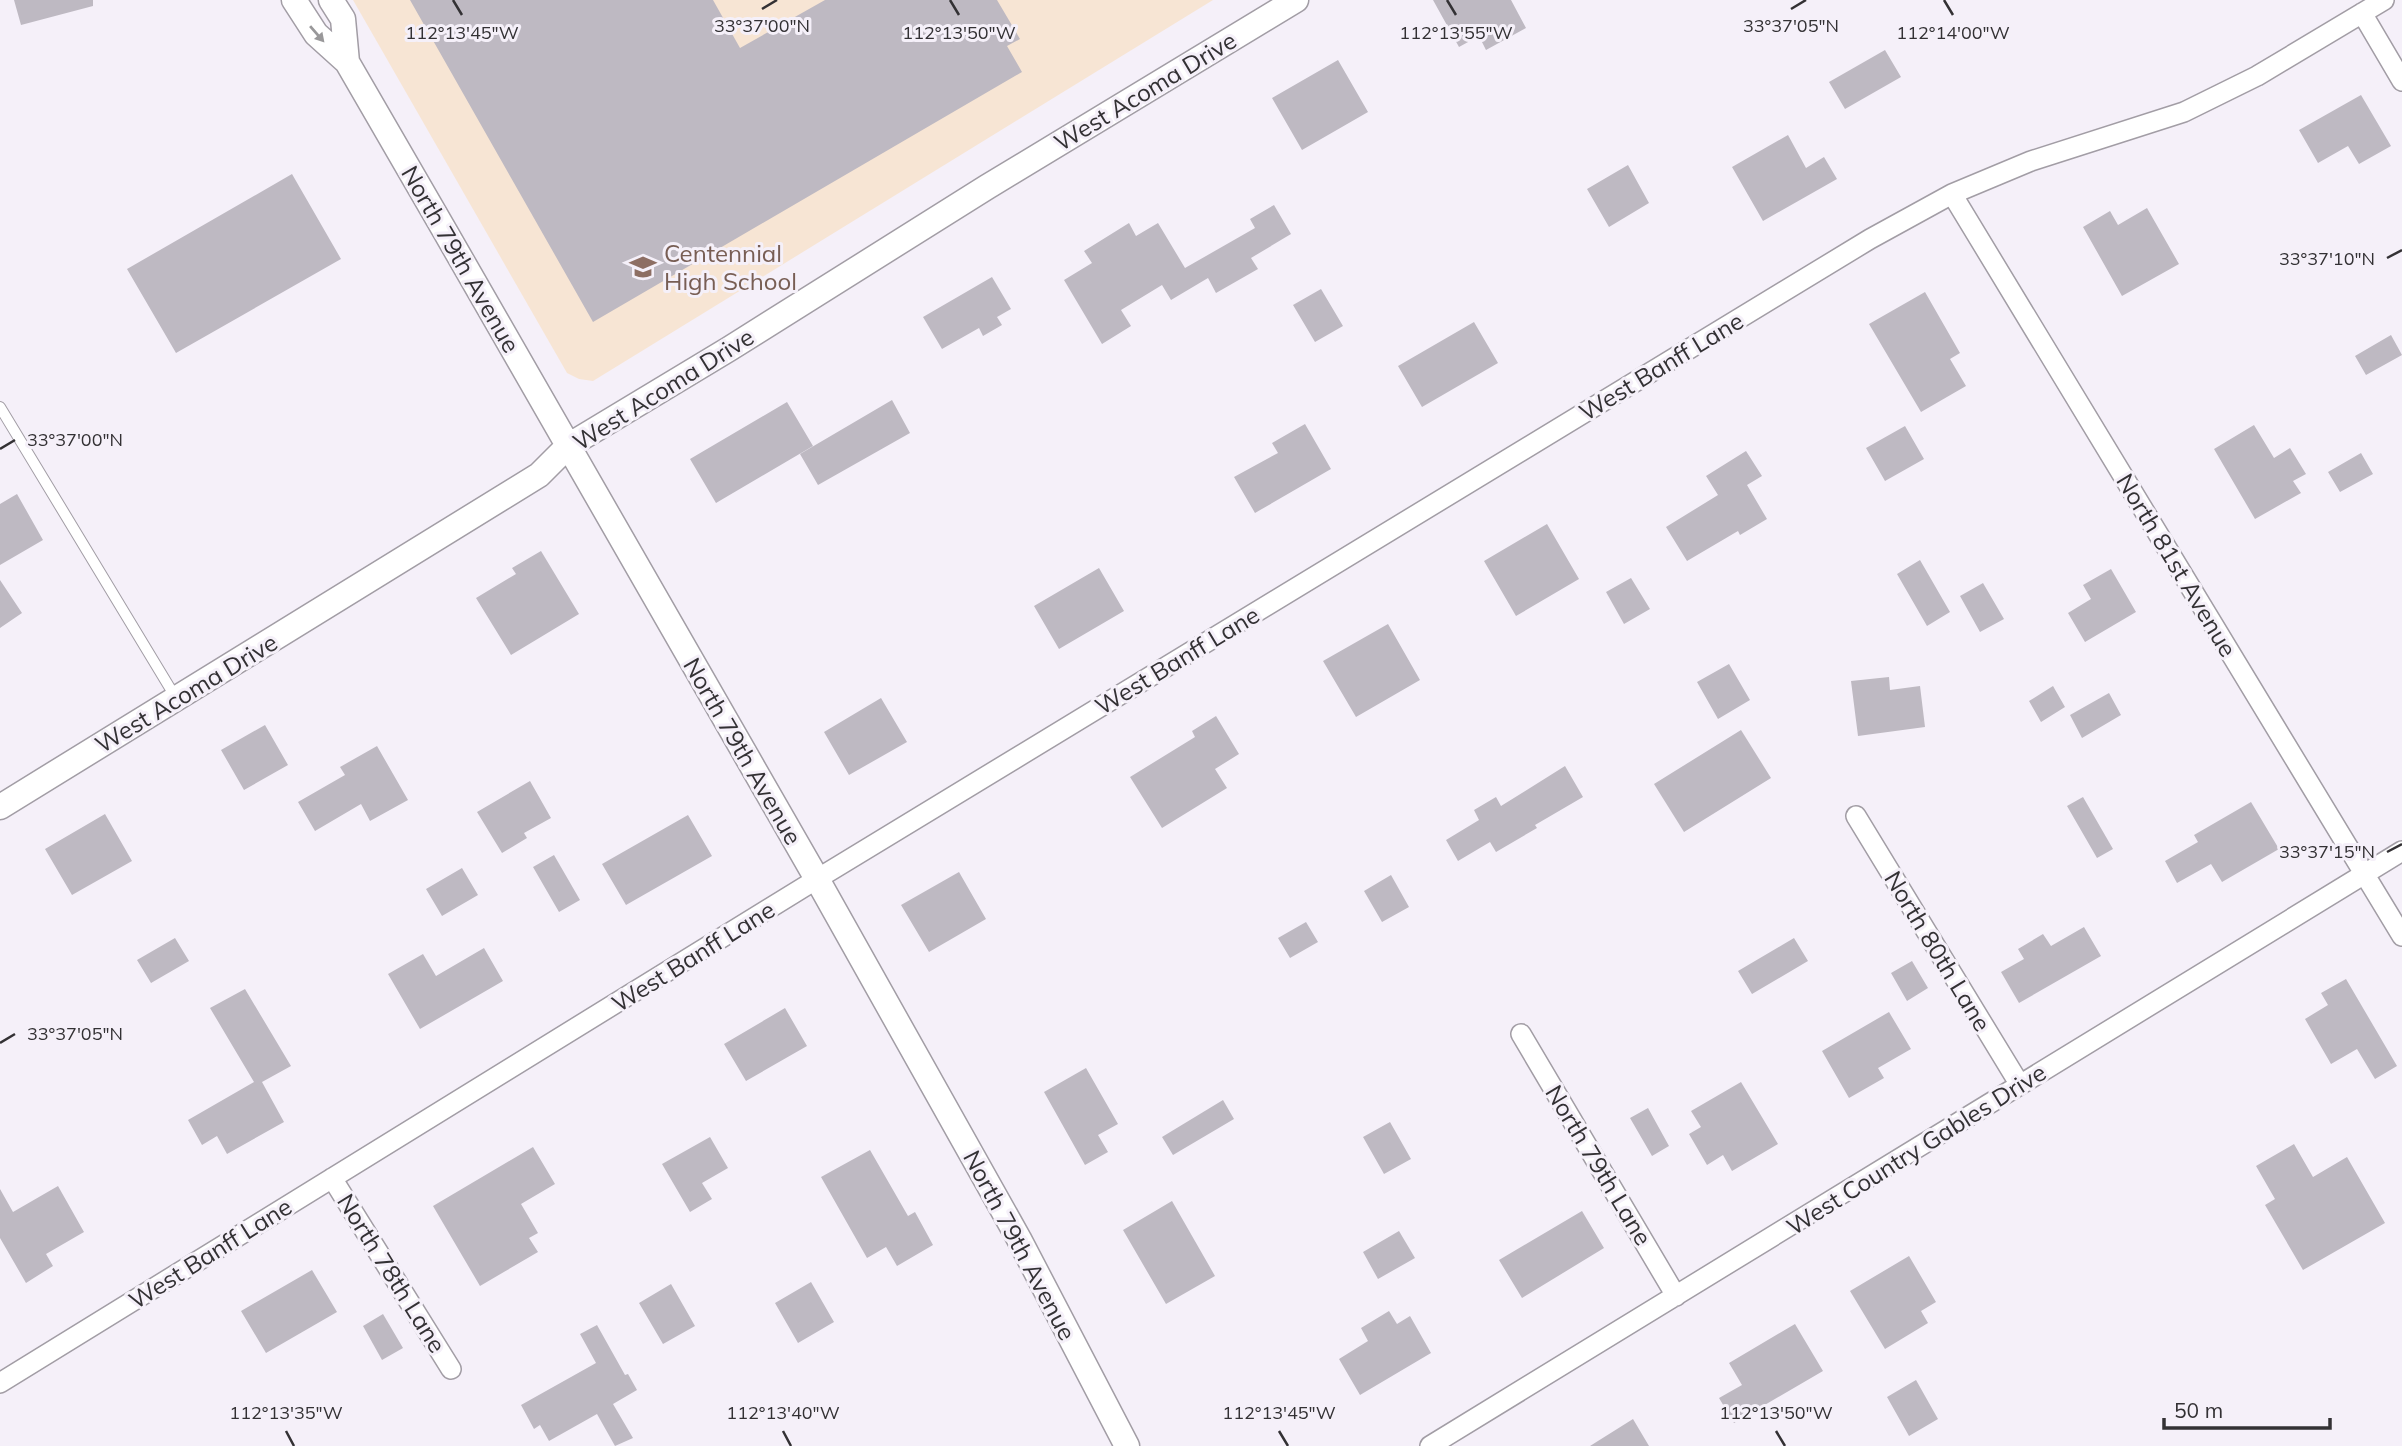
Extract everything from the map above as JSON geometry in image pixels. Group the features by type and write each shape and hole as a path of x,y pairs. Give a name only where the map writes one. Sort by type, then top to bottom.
{"street":[{"name":"North 79th Avenue","path":"294,0 316,34 347,62 817,879 1019,1239 1128,1446"},
{"name":"North 79th Avenue","path":"331,0 343,19 347,62"},
{"name":"West Acoma Drive","path":"0,807 539,475 568,446 1296,0"},
{"name":"West Banff Lane","path":"0,1383 817,879 1870,239 1952,194 2031,161 2183,112 2257,76 2384,0"},
{"path":"2362,13 2402,81"},
{"name":"North 81st Avenue","path":"1952,194 2402,936"},
{"name":"North 80th Lane","path":"1856,817 2020,1085"},
{"name":"West Country Gables Drive","path":"1430,1446 2402,851"},
{"name":"North 79th Lane","path":"1521,1034 1676,1296"},
{"name":"North 78th Lane","path":"332,1178 451,1369"}],"lane":[{"path":"0,408 177,698"}],"shaded area":[{"name":"Centennial High School","path":"353,0 1213,0 593,381 579,379 567,373"}],"building":[{"path":"14,0 93,0 93,6 21,25"},
{"name":"Centennial High School","path":"410,0 713,0 740,48 825,0 997,0 1020,39 1007,46 1022,72 593,322"},
{"path":"1433,0 1511,0 1526,28 1486,50 1479,36 1459,47"},
{"path":"1885,50 1901,77 1845,109 1829,82"},
{"path":"1338,60 1368,112 1302,150 1272,98"},
{"path":"2361,95 2391,146 2359,164 2348,146 2318,163 2299,130"},
{"path":"1788,135 1806,168 1824,157 1837,179 1763,221 1732,167"},
{"path":"1628,165 1649,203 1609,227 1587,189"},
{"path":"292,174 341,259 176,353 127,269"},
{"path":"1274,205 1291,234 1251,258 1258,269 1216,293 1208,278 1171,300 1162,285 1121,310 1131,326 1102,344 1064,280 1092,263 1084,251 1129,223 1136,236 1158,223 1185,268 1255,228 1250,219"},
{"path":"2147,208 2179,264 2122,296 2083,227 2110,211 2118,225"},
{"path":"992,277 1011,309 997,317 1002,325 983,336 979,328 942,349 923,317"},
{"path":"1321,289 1343,326 1315,342 1293,305"},
{"path":"1925,292 1960,353 1950,359 1966,386 1921,412 1869,324"},
{"path":"1474,322 1498,363 1422,407 1398,366"},
{"path":"2391,335 2402,355 2366,375 2355,356"},
{"path":"892,400 910,433 818,485 800,454"},
{"path":"787,402 813,446 716,503 690,459"},
{"path":"1305,424 1331,469 1255,513 1234,477 1278,453 1272,443"},
{"path":"2254,425 2274,458 2290,448 2306,474 2293,481 2301,493 2255,519 2214,449"},
{"path":"1905,426 1924,459 1885,481 1866,448"},
{"path":"1746,451 1762,476 1747,485 1767,519 1740,535 1738,531 1687,561 1666,527 1718,495 1706,476"},
{"path":"2361,453 2373,474 2340,492 2328,472"},
{"path":"17,494 43,540 0,565 0,504"},
{"path":"1547,524 1579,579 1516,616 1484,561"},
{"path":"541,551 579,614 511,655 476,598 516,574 512,568"},
{"path":"1920,560 1950,612 1927,626 1897,574"},
{"path":"1099,568 1124,611 1059,649 1034,606"},
{"path":"2111,569 2136,612 2085,642 2068,613 2091,599 2083,585"},
{"path":"1631,578 1650,609 1624,624 1606,592"},
{"path":"0,580 22,613 0,628"},
{"path":"1983,583 2004,619 1980,632 1960,596"},
{"path":"1388,624 1420,680 1356,717 1323,661"},
{"path":"1729,664 1750,700 1718,719 1697,682"},
{"path":"1889,677 1890,690 1920,686 1925,727 1858,736 1851,681"},
{"path":"2053,686 2065,707 2041,722 2029,701"},
{"path":"2109,693 2121,715 2082,738 2070,715"},
{"path":"881,698 907,742 849,775 824,732"},
{"path":"1216,716 1239,754 1215,769 1227,788 1162,828 1130,777 1195,737 1192,731"},
{"path":"265,725 288,765 244,790 221,750"},
{"path":"1741,730 1771,778 1684,832 1654,784"},
{"path":"377,746 408,800 370,821 361,804 315,831 298,802 345,775 340,767"},
{"path":"1565,766 1583,797 1496,852 1490,842 1458,861 1446,840 1479,820 1474,810 1496,797 1501,806"},
{"path":"530,781 551,818 524,833 527,838 502,853 477,812"},
{"path":"2083,797 2113,849 2097,858 2067,806"},
{"path":"2251,802 2279,849 2222,882 2211,864 2177,883 2165,861 2198,842 2194,835"},
{"path":"105,814 132,861 72,895 45,849"},
{"path":"688,815 712,856 626,905 602,864"},
{"path":"554,855 580,900 559,912 533,867"},
{"path":"462,868 478,895 442,916 426,889"},
{"path":"959,872 986,919 929,952 901,905"},
{"path":"1391,875 1409,907 1382,922 1364,891"},
{"path":"1306,922 1318,942 1290,958 1278,938"},
{"path":"2084,927 2101,956 2019,1003 2001,972 2024,959 2018,949 2043,934 2051,946"},
{"path":"175,938 189,961 151,983 137,960"},
{"path":"1794,938 1808,961 1752,994 1738,971"},
{"path":"484,948 503,981 420,1029 388,974 423,954 436,976"},
{"path":"1912,961 1928,988 1907,1001 1891,973"},
{"path":"2346,979 2397,1066 2375,1079 2357,1049 2331,1064 2305,1019 2328,1005 2321,993"},
{"path":"245,989 291,1066 262,1082 284,1122 227,1154 217,1136 202,1145 188,1120 254,1082 210,1008"},
{"path":"785,1008 807,1046 746,1081 724,1044"},
{"path":"1889,1012 1911,1049 1878,1068 1884,1078 1849,1098 1822,1051"},
{"path":"1086,1068 1118,1124 1098,1135 1108,1152 1085,1165 1044,1092"},
{"path":"1741,1082 1778,1144 1732,1171 1723,1155 1707,1165 1689,1134 1701,1127 1691,1111"},
{"path":"1223,1100 1234,1119 1173,1155 1162,1137"},
{"path":"1648,1108 1669,1146 1652,1156 1630,1118"},
{"path":"1390,1122 1411,1159 1384,1174 1363,1137"},
{"path":"710,1137 728,1168 702,1183 712,1199 690,1212 662,1164"},
{"path":"2294,1144 2313,1177 2347,1157 2385,1223 2303,1270 2265,1205 2275,1199 2256,1166"},
{"path":"533,1147 555,1184 521,1204 538,1233 529,1238 538,1252 480,1286 433,1206"},
{"path":"870,1150 908,1216 915,1212 933,1245 897,1266 886,1247 867,1258 821,1177"},
{"path":"58,1186 84,1232 46,1254 53,1266 26,1283 0,1238 0,1189 13,1212"},
{"path":"1172,1201 1215,1276 1166,1304 1123,1230"},
{"path":"1582,1211 1604,1248 1522,1298 1499,1260"},
{"path":"1399,1231 1415,1258 1378,1279 1363,1252"},
{"path":"1909,1256 1936,1302 1921,1311 1928,1323 1885,1349 1850,1291"},
{"path":"312,1270 337,1312 266,1353 241,1311"},
{"path":"811,1282 834,1322 798,1343 775,1303"},
{"path":"671,1284 695,1326 663,1344 639,1303"},
{"path":"1389,1311 1397,1324 1410,1316 1431,1353 1360,1395 1339,1359 1368,1341 1361,1328"},
{"path":"383,1314 403,1348 382,1360 363,1326"},
{"path":"1795,1324 1823,1371 1734,1423 1719,1398 1742,1385 1729,1363"},
{"path":"597,1325 625,1375 628,1374 637,1390 613,1404 633,1438 615,1446 597,1414 549,1441 540,1425 534,1429 521,1405 596,1363 580,1334"},
{"path":"1916,1380 1938,1419 1909,1436 1887,1397"},
{"path":"1633,1419 1649,1446 1590,1446"}],"place":[{"name":"Centennial High School","path":"643,267"}]}
